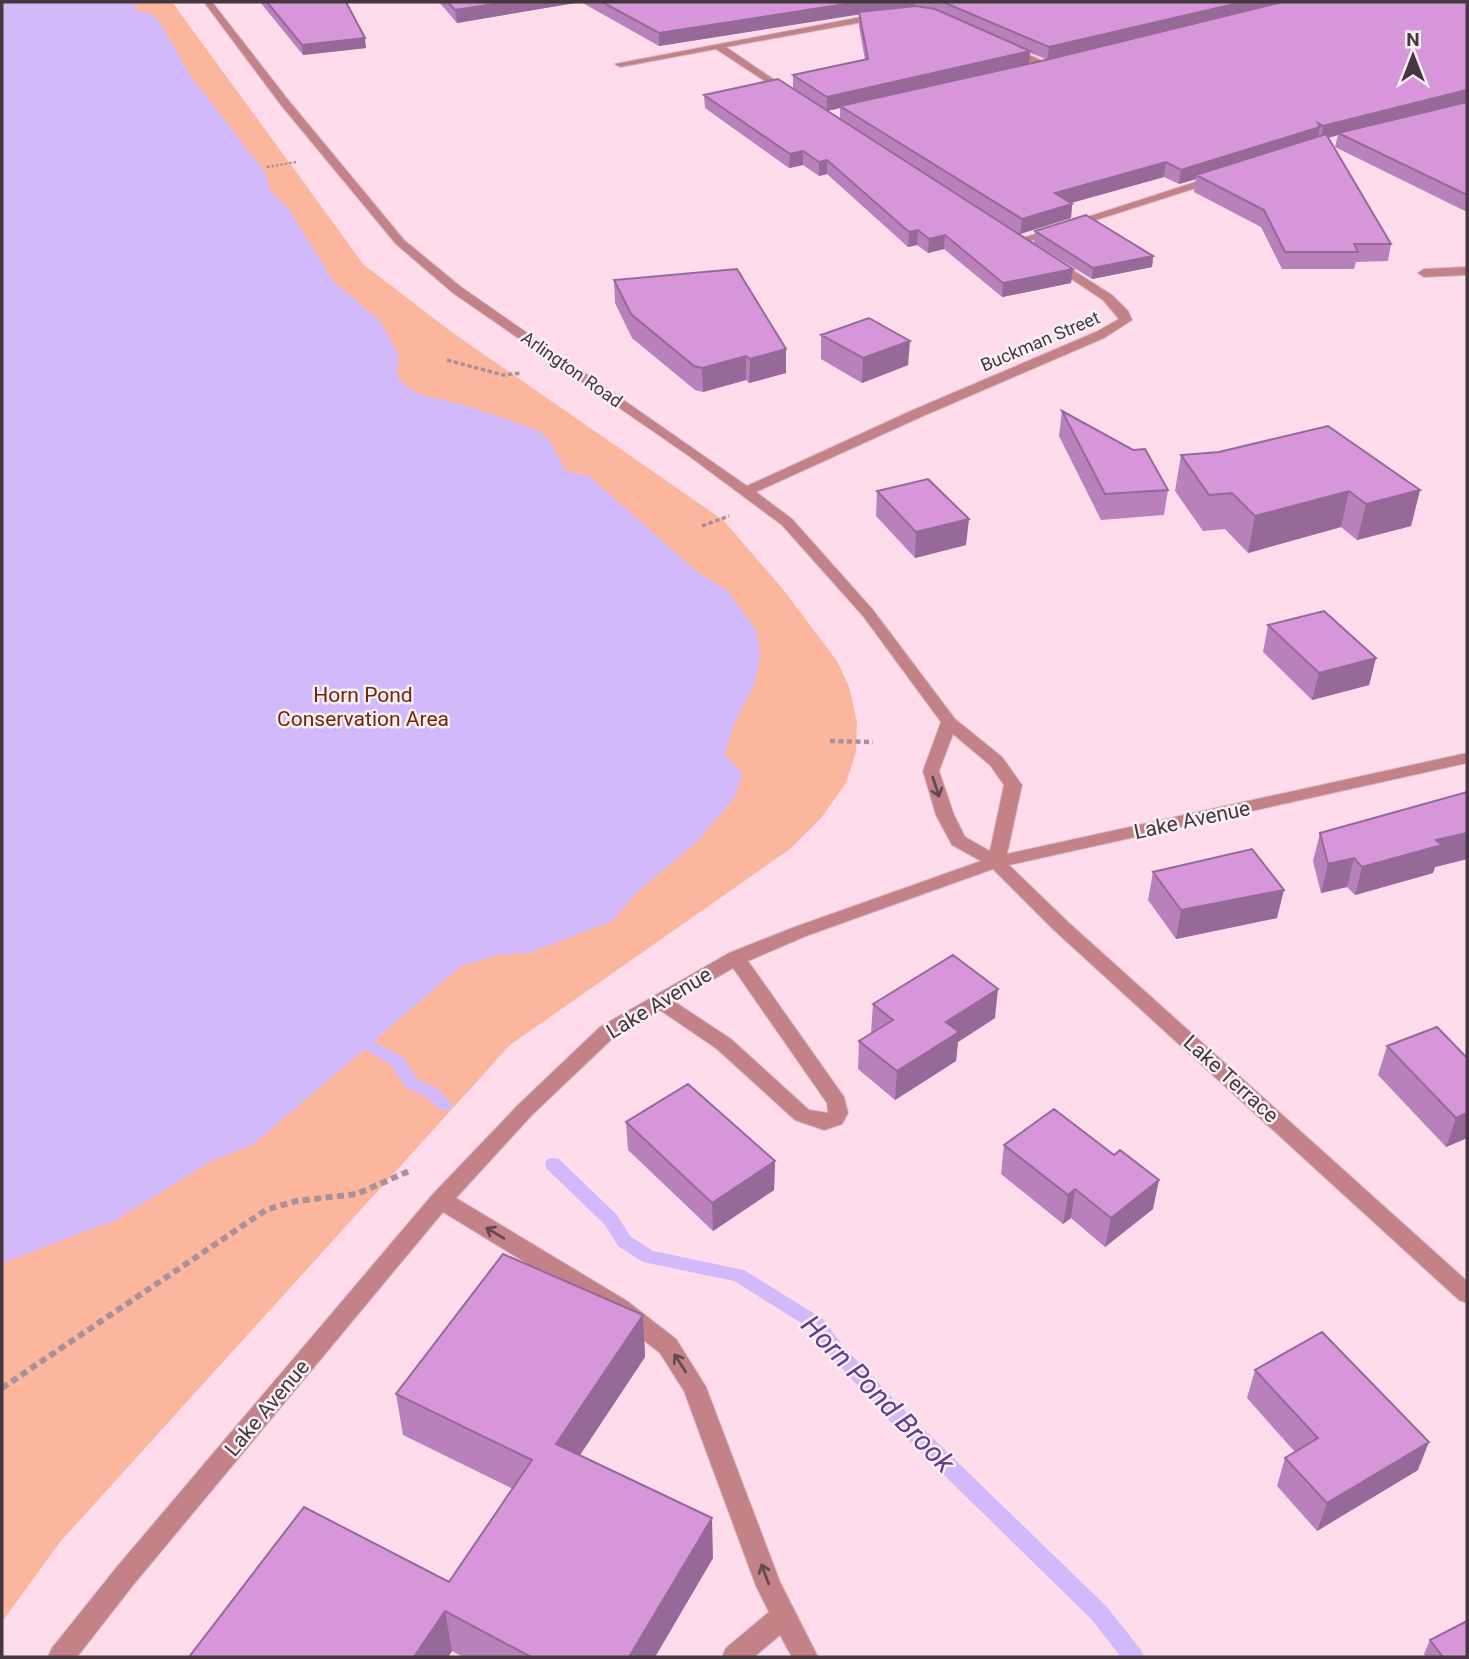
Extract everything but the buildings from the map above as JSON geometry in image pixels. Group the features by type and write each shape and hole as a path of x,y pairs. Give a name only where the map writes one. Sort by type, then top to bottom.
{"street":[{"name":"Arlington Road","path":"208,2 285,103 400,242 457,290 748,491 787,522 832,569 949,722 996,761 1013,785 996,862"},
{"path":"620,64 895,15"},
{"path":"718,46 801,102"},
{"path":"1003,46 1048,66"},
{"path":"1023,72 1062,63"},
{"path":"1009,234 1026,244 1232,173"},
{"name":"Buckman Street","path":"748,491 918,413 1100,335 1126,320 1125,312 1115,303 1042,255"},
{"path":"1424,273 1467,271"},
{"path":"949,722 931,771 945,815 958,841 996,862"},
{"name":"Lake Avenue","path":"61,1657 125,1576 441,1200 566,1070 607,1032 736,958 799,932 996,862 1467,758"},
{"name":"Lake Terrace","path":"996,862 1062,926 1467,1294"},
{"path":"659,1000 724,1044 802,1115 824,1122 835,1119 838,1112 836,1102 736,958"},
{"path":"441,1200 619,1308 668,1346 694,1387 782,1617 804,1657"},
{"path":"735,1657 782,1617"}],"path":[{"path":"267,167 298,162"},
{"path":"447,360 503,374 527,373"},
{"path":"702,526 717,521"},
{"path":"830,741 873,742"},
{"path":"2,1388 266,1210 296,1201 357,1194 409,1171"}],"green space":[{"name":"Horn Pond Conservation Area","path":"2,2 172,2 364,265 453,333 723,520 782,588 837,661 849,687 857,722 856,752 846,783 822,817 790,849 510,1045 60,1542 2,1622"}],"shaded area":[{"name":"Horn Pond Conservation Area","path":"2,2 141,2 134,6 135,10 152,14 159,21 192,78 265,172 270,190 289,209 333,281 380,321 399,355 397,374 405,386 422,395 468,406 540,431 550,441 566,471 589,476 696,571 728,591 757,632 760,657 755,683 734,724 725,755 743,774 734,798 698,841 638,891 612,921 529,953 497,955 460,967 254,1144 211,1161 116,1220 2,1263"}],"waterway":[{"name":"Horn Pond Brook","path":"371,1046 397,1061 412,1084 431,1092 445,1105"},
{"name":"Horn Pond Brook","path":"553,1164 611,1220 624,1241 649,1257 738,1275 817,1324 836,1350 905,1424 1099,1613 1134,1657"}]}
